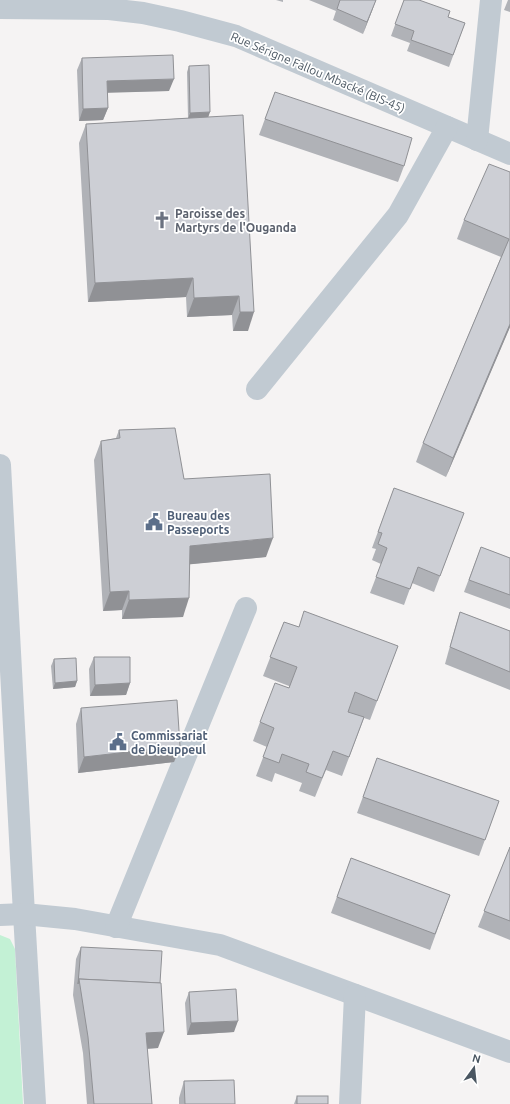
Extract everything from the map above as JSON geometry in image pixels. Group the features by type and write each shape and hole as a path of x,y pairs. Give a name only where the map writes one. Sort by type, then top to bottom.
{"street":[{"path":"477,140 491,0"},
{"name":"Rue Sérigne Fallou Mbacké (BIS-45)","path":"0,8 109,9 143,13 236,36 510,154"},
{"path":"257,389 398,215 447,127"},
{"path":"0,466 35,1104"},
{"path":"116,927 246,608"},
{"path":"0,915 24,914 75,919 220,946 510,1052"},
{"path":"350,1104 355,995"}],"green space":[{"path":"0,935 10,939 15,949 23,1104 0,1104"}],"building":[{"path":"340,0 376,0 367,22 337,9"},
{"path":"404,0 419,0 450,11 448,17 465,23 453,55 411,40 414,31 395,24"},
{"path":"173,55 174,79 107,81 108,108 83,109 82,58"},
{"path":"209,65 210,112 190,113 189,66"},
{"path":"275,92 412,138 404,166 265,119"},
{"name":"Paroisse des Martyrs de l'Ouganda","path":"243,115 254,312 240,312 239,296 194,298 193,278 95,283 86,124"},
{"path":"489,164 510,172 510,324 453,458 423,443 509,239 464,220"},
{"path":"175,428 184,479 270,474 273,538 190,546 189,598 129,600 129,591 110,592 101,441 120,438 119,430"},
{"path":"394,488 464,513 440,576 418,567 410,589 376,577 387,548 378,544 382,533 378,532"},
{"path":"481,547 510,558 510,595 469,580"},
{"path":"304,611 398,646 377,701 355,692 348,712 364,717 349,757 333,751 322,778 306,772 309,764 282,754 279,763 263,757 274,728 260,722 275,683 289,688 297,667 270,657 284,622 299,627"},
{"path":"460,612 510,631 510,672 450,647"},
{"path":"94,657 130,657 130,683 95,685"},
{"path":"76,658 77,681 55,683 54,659"},
{"path":"177,700 180,746 84,757 81,708"},
{"path":"377,758 499,801 485,840 363,797"},
{"path":"510,847 510,921 484,911"},
{"path":"351,858 450,895 435,934 337,897"},
{"path":"81,947 162,951 160,983 79,979 78,984"},
{"path":"79,979 161,983 164,1032 146,1033 152,1104 94,1104 88,1037"},
{"path":"236,989 238,1021 191,1023 189,992"},
{"path":"234,1080 235,1104 185,1104 184,1081"},
{"path":"297,1096 328,1096 328,1104 297,1104"}],"place":[{"name":"Paroisse des Martyrs de l'Ouganda","path":"162,220"},
{"name":"Bureau des Passeports","path":"154,522"},
{"name":"Commissariat de Dieuppeul","path":"118,742"}]}
